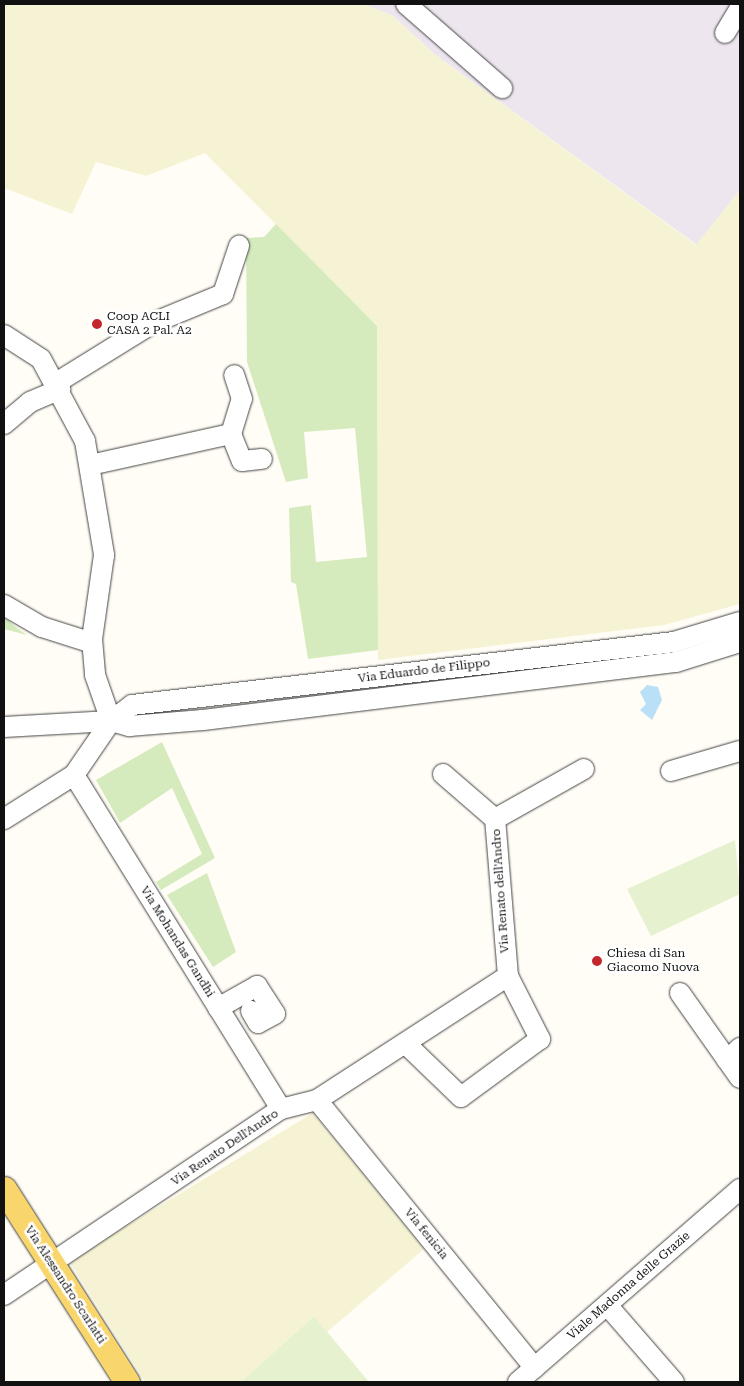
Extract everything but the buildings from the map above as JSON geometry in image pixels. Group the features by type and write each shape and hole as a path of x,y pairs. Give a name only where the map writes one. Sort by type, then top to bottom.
{"main road":[{"name":"Via Alessandro Scarlatti","path":"4,1188 127,1382"}],"street":[{"path":"406,4 502,88"},
{"path":"725,33 740,8"},
{"path":"4,424 30,402 58,386 153,323 223,294 239,246"},
{"path":"4,335 30,348 58,386 85,441 104,555 92,643 95,675 120,724"},
{"path":"234,375 242,399 231,434 242,461 262,459"},
{"path":"90,465 231,434"},
{"path":"4,605 42,628 92,643"},
{"name":"Via Eduardo de Filippo","path":"4,819 74,775 120,724 132,705 674,642 740,622"},
{"name":"Via Eduardo de Filippo","path":"4,727 203,720 676,662 740,642"},
{"path":"672,772 740,751"},
{"name":"Via Renato dell'Andro","path":"508,976 495,819 584,769"},
{"path":"443,774 495,819"},
{"name":"Via Mohandas Gandhi","path":"74,775 281,1109"},
{"path":"406,1044 461,1097 540,1039 508,976"},
{"name":"Via Renato Dell'Andro","path":"4,1295 52,1265 281,1109 317,1100 508,976"},
{"path":"218,1008 257,986 275,1014 258,1024 251,1010"},
{"path":"680,993 734,1054 740,1078"},
{"name":"Via fenicia","path":"317,1100 535,1368"},
{"name":"Viale Madonna delle Grazie","path":"518,1382 740,1190"},
{"path":"607,1305 674,1382"}],"shaded area":[{"path":"4,4 364,4 393,16 434,54 696,245 740,190 740,604 664,625 378,660 377,326 205,153 146,176 96,162 72,214 4,188"},
{"path":"364,4 740,4 740,190 697,245 434,54 393,16"},
{"path":"313,1113 424,1249 327,1332 314,1316 241,1382 145,1382 69,1261"}],"green space":[{"path":"276,224 377,326 378,650 308,659 296,584 291,582 289,508 311,505 316,562 367,557 355,428 304,432 308,478 286,482 247,362 246,238 264,237"},
{"path":"4,617 17,628 27,635 4,629"},
{"path":"162,742 215,858 161,890 156,882 202,854 172,788 120,823 96,780"},
{"path":"735,840 740,894 651,936 627,889"},
{"path":"207,873 236,952 213,967 167,895"},
{"path":"314,1316 369,1382 241,1382 283,1344"}],"water":[{"path":"647,685 658,687 662,700 652,720 640,710 646,704 640,692"}],"place":[{"name":"Coop ACLI CASA 2 Pal. A2","path":"97,324"},
{"name":"Chiesa di San Giacomo Nuova","path":"597,961"}]}
